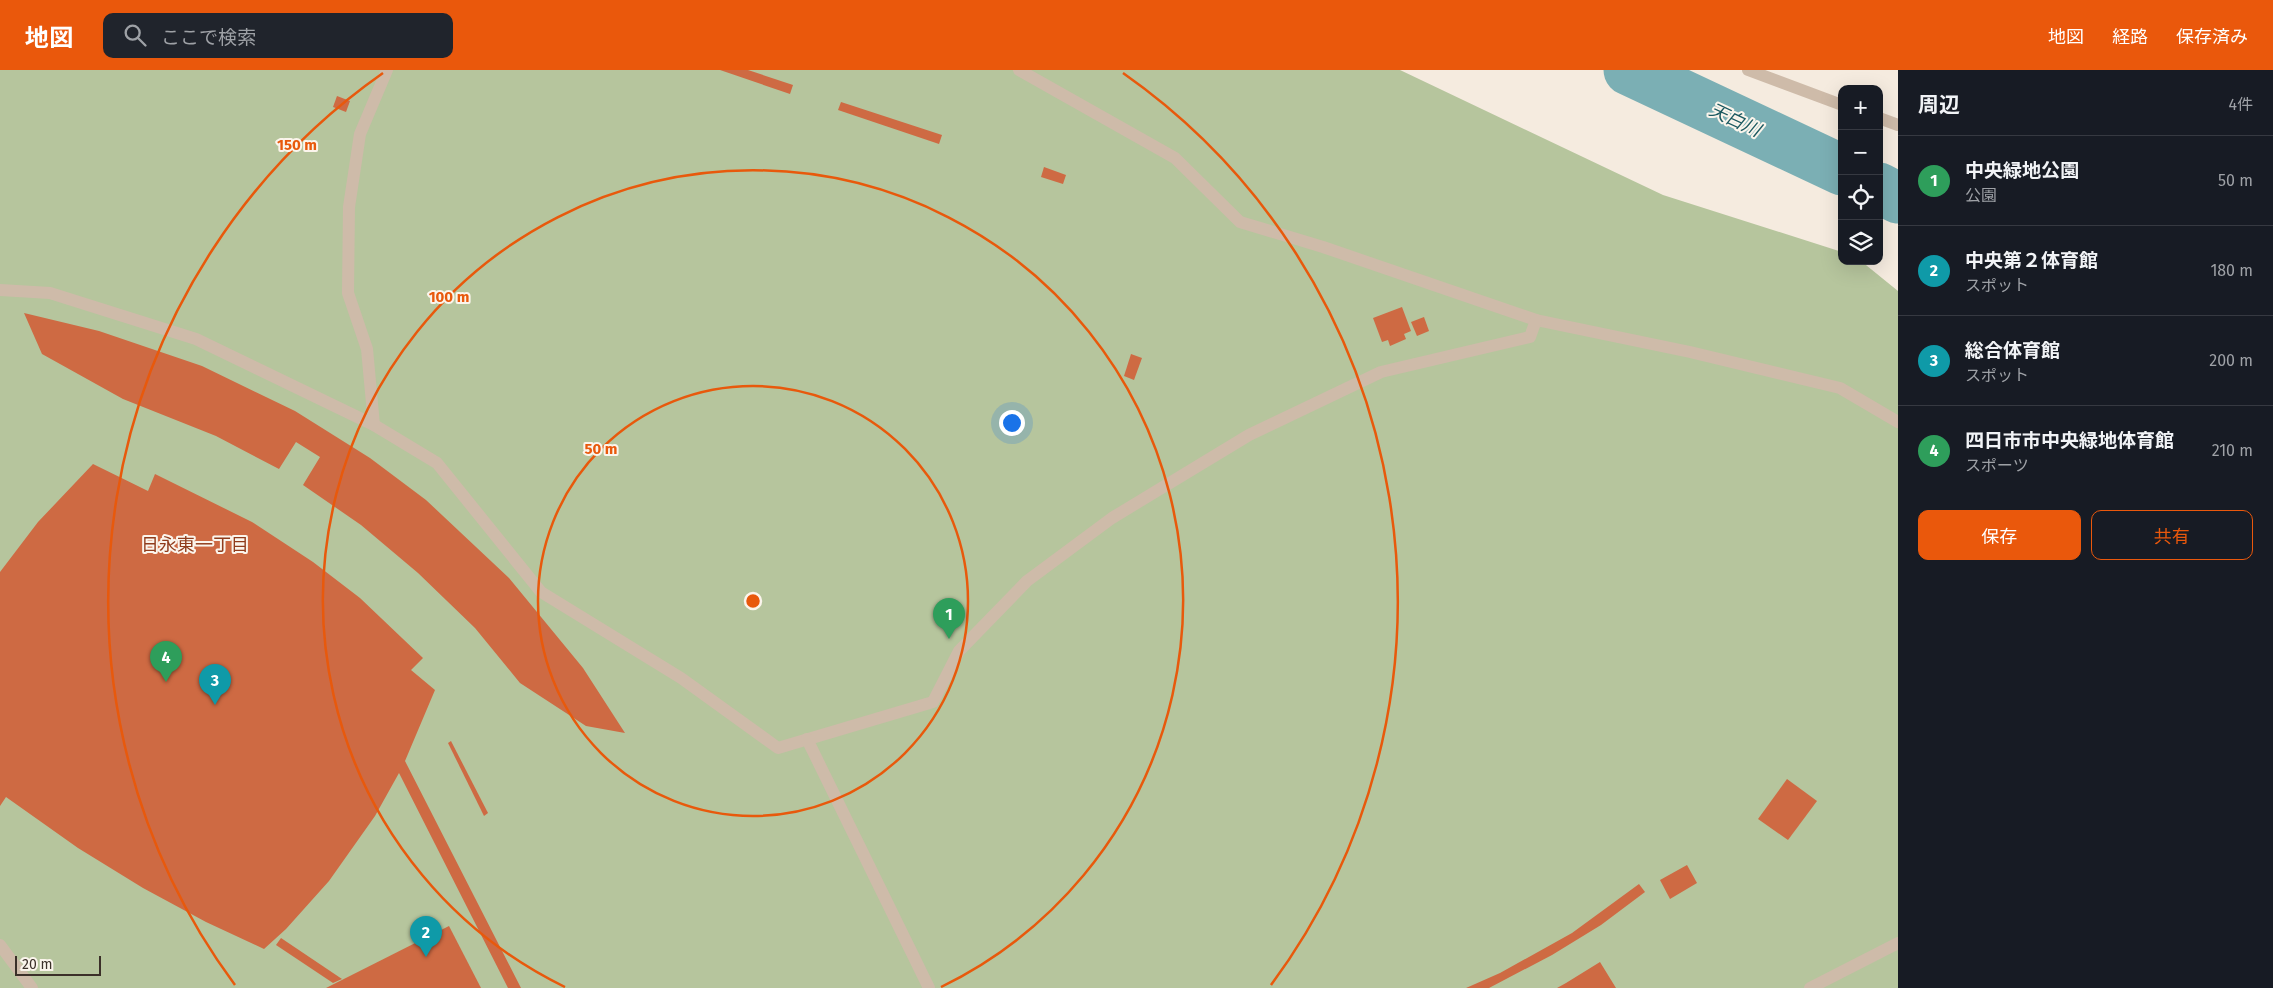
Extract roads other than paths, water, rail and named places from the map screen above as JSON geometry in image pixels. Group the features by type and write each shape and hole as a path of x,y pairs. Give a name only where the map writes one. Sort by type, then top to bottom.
{"street":[{"path":"374,425 367,349 348,293 349,207 360,134 387,70"},
{"path":"1019,70 1175,158 1240,222 1322,247 1536,320 1690,352 1840,388 1898,422"},
{"path":"1748,70 1838,104"},
{"path":"1883,119 1898,125"},
{"path":"0,290 50,293 196,339 374,425 437,463 541,592 681,678 778,748 933,702 959,651 1027,581 1112,518 1249,435 1382,372 1530,337 1536,320"},
{"path":"807,739 928,988"},
{"path":"1810,988 1898,943"},
{"path":"0,945 32,988"}],"waterway":[{"name":"天白川","path":"1629,70 1838,168"},
{"name":"天白川","path":"1883,190 1898,198"}],"place":[{"name":"中央緑地公園","path":"949,639"},
{"name":"四日市市中央緑地体育館","path":"166,682"},
{"name":"総合体育館","path":"215,705"},
{"name":"中央第２体育館","path":"426,957"}],"district":[{"name":"日永東一丁目","path":"195,545"}]}
